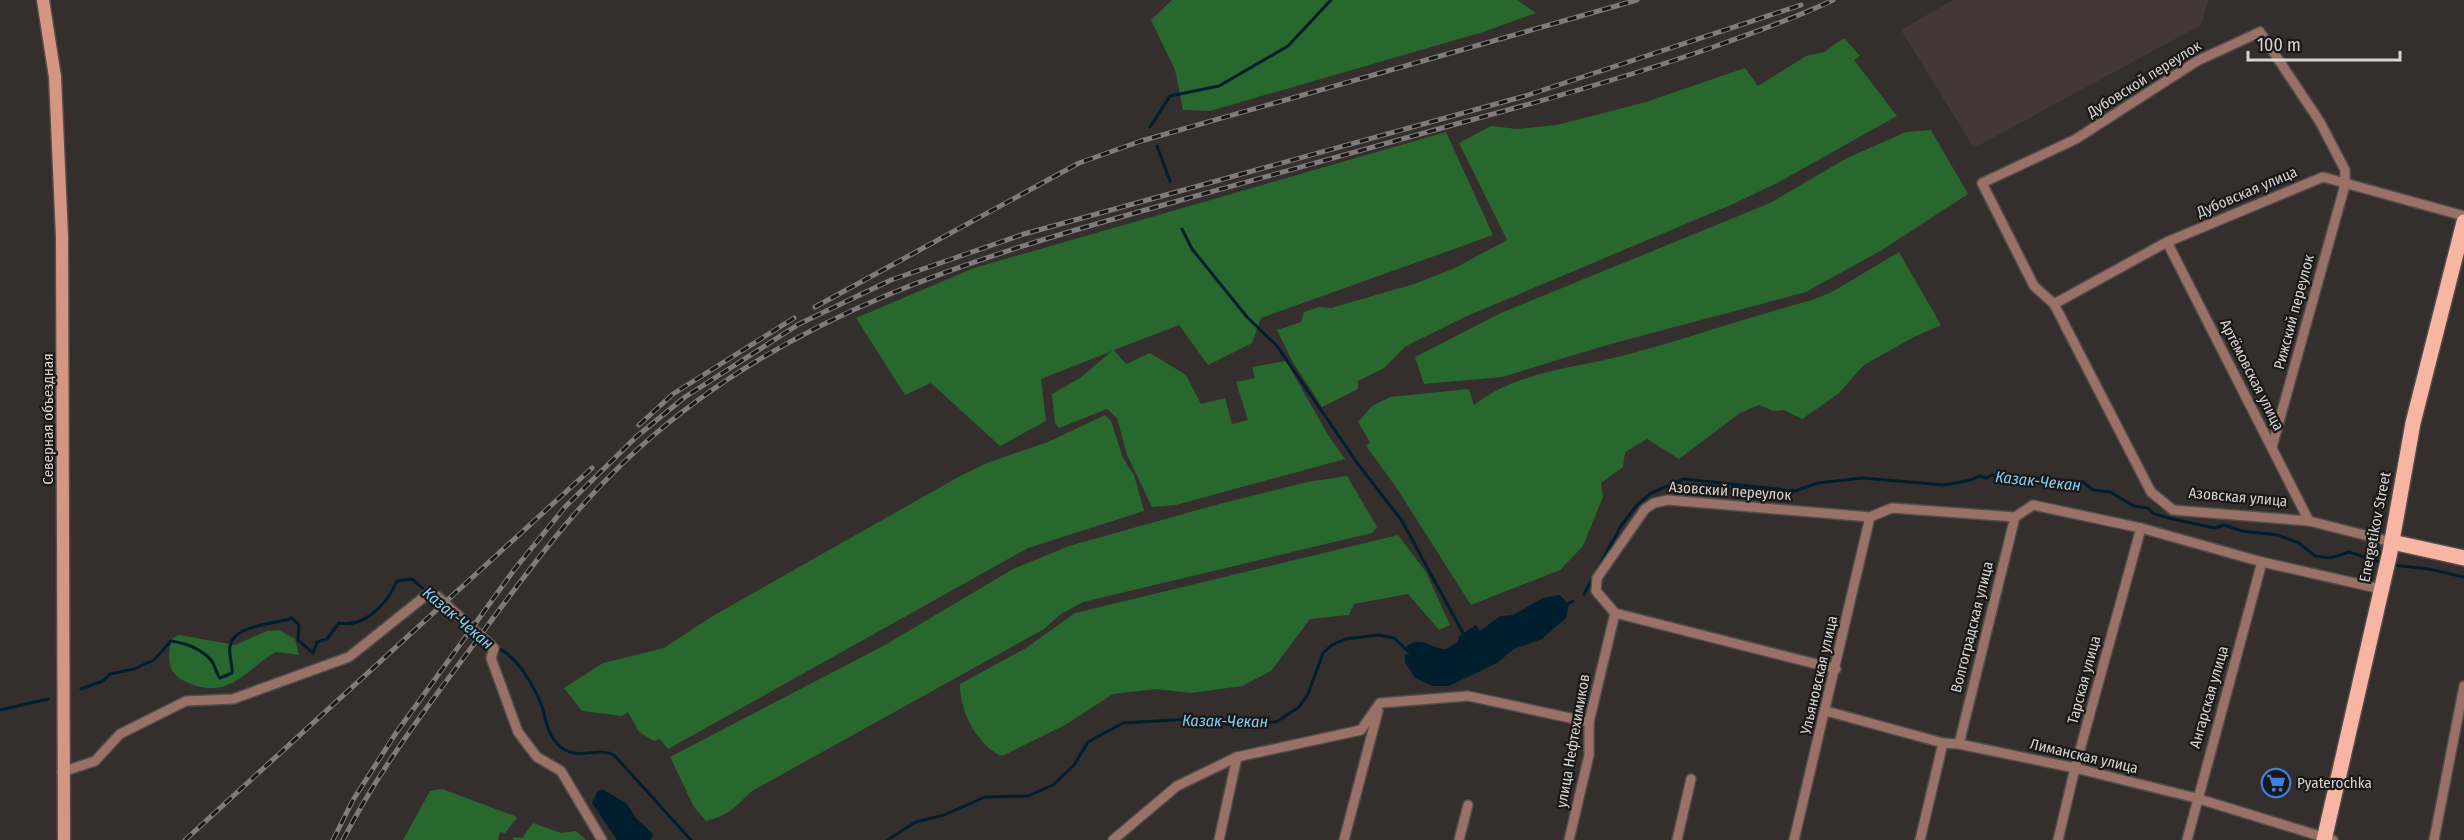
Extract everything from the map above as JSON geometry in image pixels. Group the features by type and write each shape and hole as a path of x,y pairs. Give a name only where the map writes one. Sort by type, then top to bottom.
{"main road":[{"name":"Северная объездная","path":"44,0 55,77 62,237 64,840"},
{"name":"Energetikov Street","path":"2327,839 2391,547 2413,423 2464,223"},
{"name":"Азовская улица","path":"2391,547 2464,558"}],"street":[{"name":"Дубовской переулок","path":"1982,183 2076,139 2197,61 2260,32 2320,122 2345,170 2344,185"},
{"name":"Дубовская улица","path":"2054,304 2167,242 2323,177 2464,223"},
{"name":"Азовская улица","path":"1982,183 2034,286 2054,304 2151,492 2173,510 2309,521 2391,547"},
{"name":"Рижский переулок","path":"2272,447 2344,185"},
{"name":"Артёмовская улица","path":"2167,242 2309,521"},
{"name":"Азовский переулок","path":"1615,613 1596,591 1597,578 1645,509 1654,503 1668,500 1870,517"},
{"path":"1870,517 1892,508 2015,517 2033,505 2141,528 2262,562 2382,584"},
{"name":"Ульяновская улица","path":"1794,840 1870,517"},
{"name":"Волгоградская улица","path":"1959,744 2015,517"},
{"name":"Тарская улица","path":"2058,840 2075,768 2141,528"},
{"name":"Ангарская улица","path":"2187,840 2196,798 2262,562"},
{"path":"62,772 95,761 120,734 186,701 233,699 349,657 429,593 437,596 494,648 491,658 518,732 537,757 561,771 602,840"},
{"path":"1615,613 1836,669"},
{"name":"улица Нефтехимиков","path":"1569,840 1589,755 1589,722 1615,613"},
{"path":"2434,840 2464,686"},
{"path":"1380,703 1468,696 1589,722"},
{"path":"1113,840 1177,786 1238,757 1361,730 1380,703"},
{"path":"1344,840 1380,703"},
{"name":"Лиманская улица","path":"1826,711 1942,743 1959,744 2075,768 2196,798 2327,839"},
{"path":"1920,840 1942,743"},
{"path":"1219,840 1238,757"},
{"path":"1677,840 1691,779"},
{"path":"1459,840 1468,805"}],"shaded area":[{"path":"1953,0 2208,0 2201,25 1974,148 1901,30"}],"green space":[{"path":"1172,0 1517,0 1536,13 1483,32 1210,111 1183,110 1175,70 1151,20"},
{"path":"1844,38 1860,56 1854,60 1897,116 1779,182 1733,204 1467,316 1406,346 1384,368 1358,381 1358,389 1322,407 1291,359 1277,330 1301,322 1304,312 1319,307 1331,308 1414,284 1453,269 1507,240 1459,143 1491,126 1517,129 1557,125 1646,102 1745,68 1758,86 1806,56 1824,52"},
{"path":"1931,130 1968,194 1882,250 1806,292 1607,345 1502,377 1424,384 1415,357 1501,313 1770,203 1847,158 1906,132"},
{"path":"1446,132 1493,235 1261,318 1252,343 1208,365 1179,325 1114,350 1126,364 1150,353 1186,375 1201,404 1225,398 1232,424 1248,420 1236,382 1255,378 1252,367 1286,361 1328,435 1345,459 1176,505 1152,507 1127,455 1117,418 1107,409 1059,428 1055,423 1052,394 1080,378 1112,351 1041,379 1046,421 1000,446 931,383 905,395 856,318 974,268"},
{"path":"1899,252 1941,325 1864,365 1838,394 1802,419 1784,410 1774,411 1759,405 1740,413 1679,459 1647,439 1625,452 1623,467 1601,483 1603,497 1583,546 1560,570 1471,605 1396,487 1366,446 1370,442 1358,422 1372,406 1390,397 1469,389 1474,405 1492,393 1531,377 1637,352 1812,300 1832,292"},
{"path":"1105,415 1111,421 1123,458 1134,475 1144,511 1028,548 668,749 660,739 654,741 639,732 628,712 622,716 582,711 564,688 603,663 664,648 711,617 960,476 987,463 1048,442"},
{"path":"1347,476 1377,527 1372,533 1083,602 1061,614 1044,629 752,791 732,810 721,816 706,821 694,807 670,757 885,645 1013,569 1069,546 1219,504 1307,482"},
{"path":"1398,535 1426,572 1450,625 1439,630 1408,594 1354,604 1349,615 1310,619 1271,671 1242,686 1191,693 1156,689 1113,694 1065,725 1002,756 985,745 967,716 960,684 1026,648 1075,613"},
{"path":"279,630 295,639 299,655 276,652 229,684 207,688 194,685 174,673 170,665 171,642 179,635 235,645 267,631"},
{"path":"442,789 517,818 505,833 500,832 498,840 403,840 430,791"},
{"path":"533,823 561,833 576,831 586,840 513,840 514,837 522,838"}],"water":[{"path":"1560,595 1569,605 1566,618 1542,639 1514,649 1497,663 1449,686 1432,686 1415,678 1405,662 1405,654 1411,655 1406,647 1411,643 1421,642 1446,649 1458,642 1459,636 1476,625 1480,631 1500,616 1513,615 1543,598"},
{"path":"602,789 627,804 636,818 653,834 651,840 617,840 592,803 597,792"}],"waterway":[{"path":"1150,127 1170,96 1219,86 1288,46 1331,0"},
{"path":"1157,146 1170,181"},
{"path":"1182,229 1192,249 1247,317 1277,346 1358,464 1402,521 1464,635"},
{"name":"Казак-Чекан","path":"1584,594 1621,526 1637,505 1651,493 1684,479 1795,491 1818,483 1862,478 1944,485 1992,475 2083,482 2093,490 2110,492 2134,506 2148,508 2154,514 2214,528 2224,525 2242,531 2278,535 2299,543 2315,556 2330,558 2349,552 2383,563"},
{"name":"Казак-Чекан","path":"2393,565 2429,569 2464,577"},
{"name":"Казак-Чекан","path":"81,689 103,681 110,674 134,669 154,660 171,641 187,645 202,653 211,660 220,678 232,673 230,646 239,633 257,626 292,618 299,625 298,640 313,653 317,642 327,639 339,623 358,622 374,612 393,590 397,581 412,579 427,592"},
{"name":"Казак-Чекан","path":"1566,605 1573,601"},
{"name":"Казак-Чекан","path":"458,621 468,630"},
{"name":"Казак-Чекан","path":"887,840 916,822 944,815 985,797 1028,796 1053,785 1074,765 1088,742 1123,723 1189,719 1231,725 1276,722 1299,707 1308,694 1323,653 1332,645 1345,639 1379,635 1394,638 1412,655"},
{"name":"Казак-Чекан","path":"497,648 511,657 528,678 540,701 548,728 559,745 571,752 602,752 614,755 691,840"},
{"name":"Казак-Чекан","path":"0,710 48,699"}],"railway":[{"path":"815,307 1079,163 1141,141 1637,0"},
{"path":"343,840 389,762 423,712 514,589 593,493 638,449 696,401 758,360 821,325 888,295 1025,245 1621,77 1760,30 1833,0"},
{"path":"333,840 353,800 396,733 514,570 565,507 636,437 685,397 799,324 891,280 1024,234 1525,96 1801,5"},
{"path":"639,425 673,394 794,318"},
{"path":"185,840 592,468"}],"place":[{"name":"Pyaterochka","path":"2276,783"}]}
